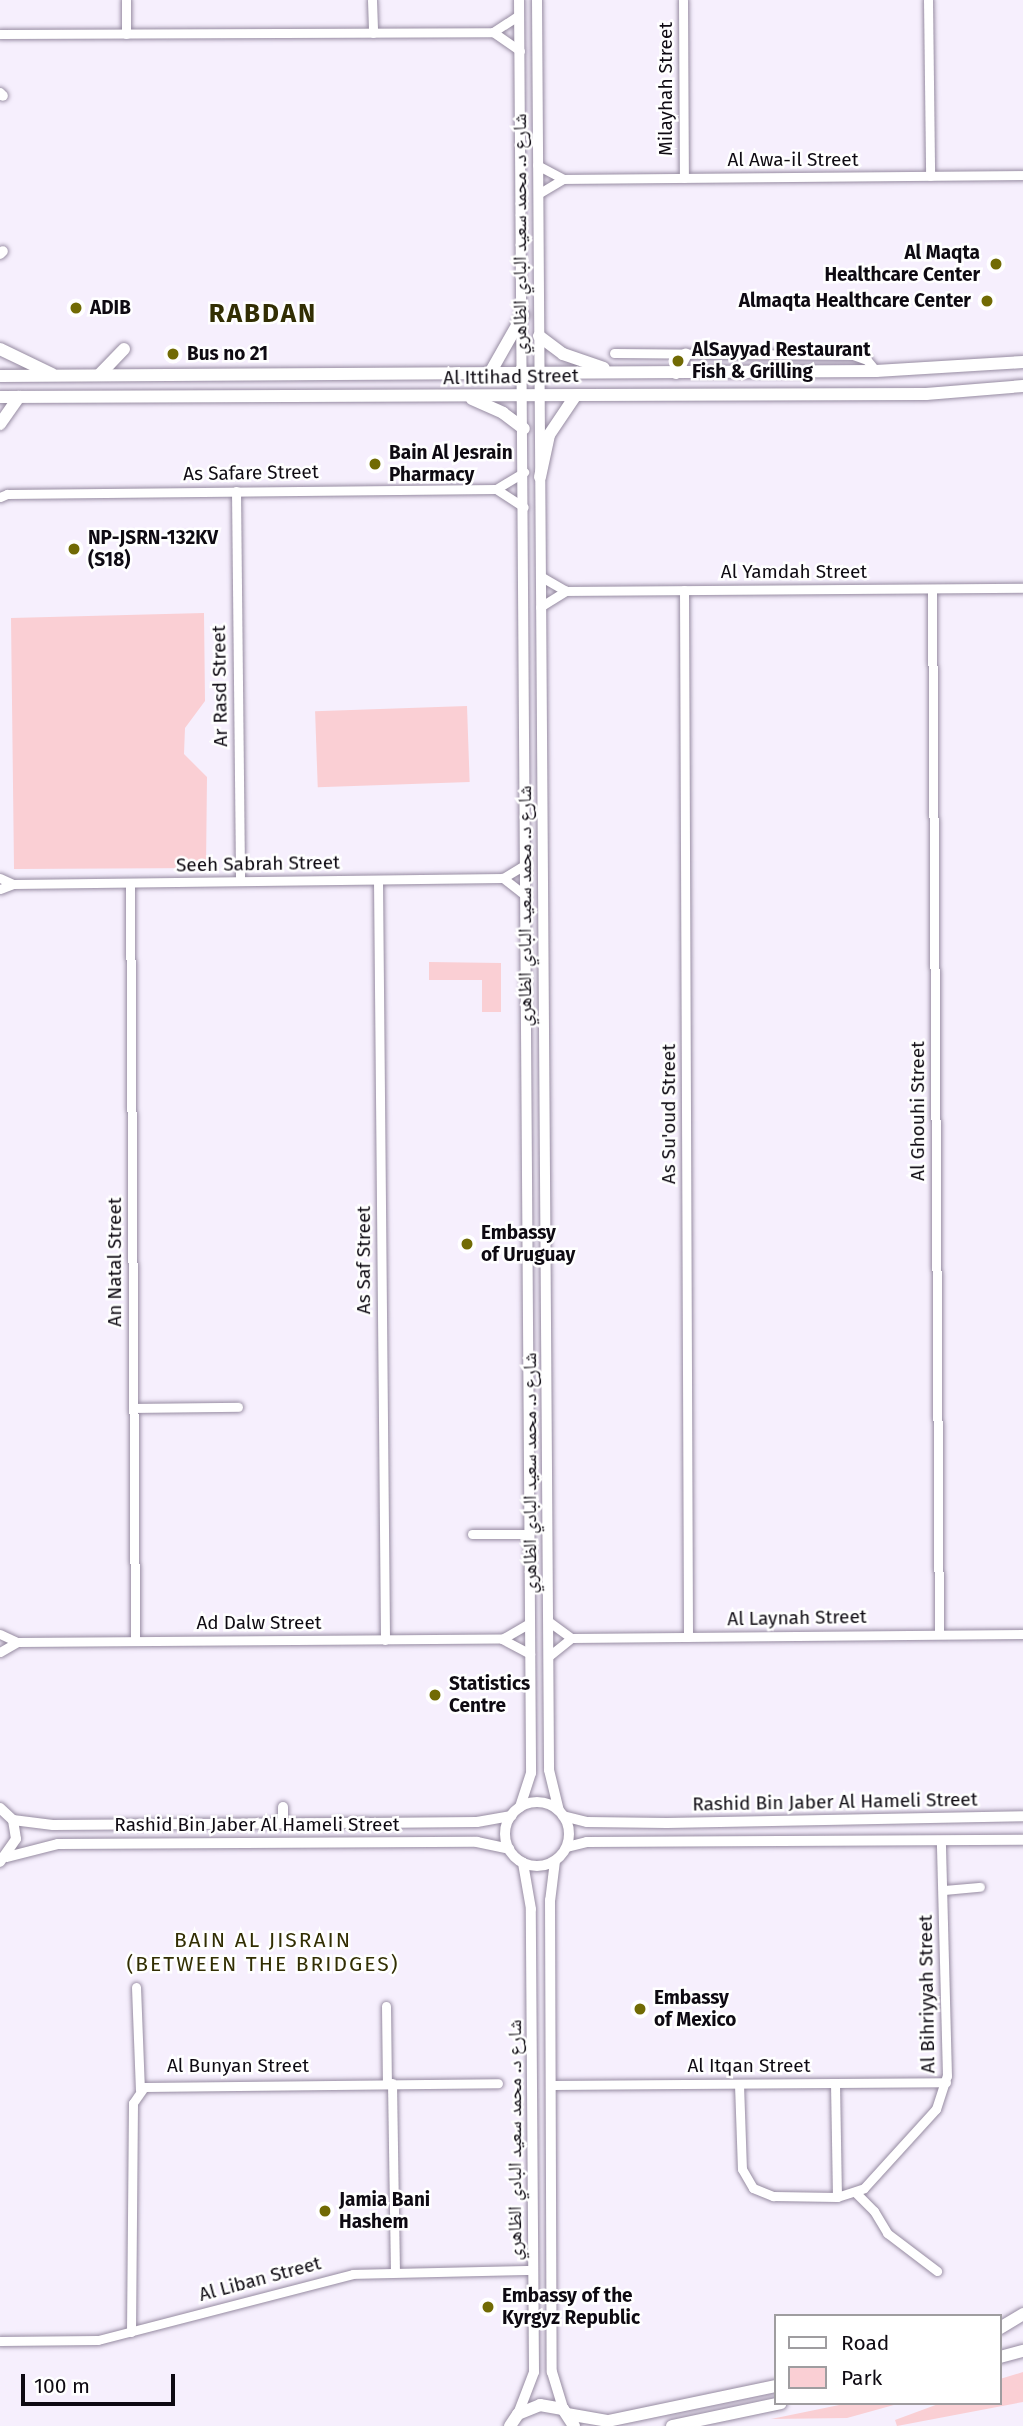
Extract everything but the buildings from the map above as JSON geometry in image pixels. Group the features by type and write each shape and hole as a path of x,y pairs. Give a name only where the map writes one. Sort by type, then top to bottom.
{"main road":[{"path":"490,373 523,315"},
{"path":"539,336 571,358 621,373"},
{"path":"0,349 55,376"},
{"path":"100,375 124,349"},
{"path":"676,373 686,354"},
{"name":"Al Ittihad Street","path":"0,376 876,371 1023,362"},
{"name":"Al Ittihad Street","path":"0,397 948,394 1023,386"},
{"path":"540,477 549,435 576,395"},
{"path":"0,424 19,397"},
{"path":"465,397 503,413 524,429"},
{"path":"1002,2327 1023,2314"},
{"path":"1002,2356 1023,2351"},
{"path":"512,2423 540,2405 608,2421 774,2386"},
{"path":"672,2426 774,2404"},
{"path":"565,2412 574,2426"}],"street":[{"path":"126,0 126,34"},
{"path":"372,0 373,33"},
{"name":"شارع د. محمد سعيد البادي الظاهري","path":"519,0 524,373 531,1773 520,1807"},
{"name":"شارع د. محمد سعيد البادي الظاهري","path":"537,0 548,1622 550,1770 561,1814"},
{"name":"Milayhah Street","path":"683,0 684,178"},
{"path":"928,0 930,176"},
{"path":"1,35 493,32 519,15"},
{"path":"493,32 520,51"},
{"name":"Al Awa-il Street","path":"537,165 563,179 1023,175"},
{"path":"538,194 563,179"},
{"path":"614,353 853,355 867,360 876,371"},
{"path":"524,472 496,489 524,507"},
{"name":"As Safare Street","path":"2,494 496,489"},
{"name":"Ar Rasd Street","path":"236,491 240,881"},
{"path":"540,576 566,591 540,607"},
{"name":"Al Yamdah Street","path":"566,591 1023,588"},
{"name":"Al Ghouhi Street","path":"932,589 939,1634"},
{"name":"As Su'oud Street","path":"684,590 688,1637"},
{"path":"525,648 533,652 540,649"},
{"path":"526,864 503,878 526,896"},
{"name":"Seeh Sabrah Street","path":"0,878 13,884"},
{"name":"Seeh Sabrah Street","path":"0,889 13,884 503,878"},
{"name":"As Saf Street","path":"378,880 385,1640"},
{"name":"An Natal Street","path":"130,883 135,1641"},
{"path":"134,1408 238,1407"},
{"path":"529,1504 547,1505"},
{"path":"472,1534 529,1534"},
{"path":"548,1622 571,1639 549,1656"},
{"name":"Ad Dalw Street","path":"502,1639 530,1623"},
{"name":"Ad Dalw Street","path":"0,1634 17,1642 502,1639 530,1654"},
{"name":"Al Laynah Street","path":"571,1639 1023,1634"},
{"name":"Ad Dalw Street","path":"0,1652 17,1642"},
{"path":"543,1803 561,1814 569,1837 566,1847 555,1861 540,1866 523,1863 509,1849 506,1832 511,1816 520,1807 543,1803"},
{"path":"1,1806 13,1820 16,1839 4,1860"},
{"path":"283,1807 283,1823"},
{"name":"Rashid Bin Jaber Al Hameli Street","path":"561,1814 587,1822 1023,1816"},
{"name":"Rashid Bin Jaber Al Hameli Street","path":"13,1820 53,1825 477,1822 511,1816"},
{"name":"Rashid Bin Jaber Al Hameli Street","path":"566,1847 587,1842 1023,1840"},
{"name":"Al Bihriyyah Street","path":"739,2084 742,2169 748,2182 773,2196 837,2197 855,2192 879,2176 936,2109 946,2082 942,1841"},
{"name":"Rashid Bin Jaber Al Hameli Street","path":"4,1860 58,1844 477,1842 509,1849"},
{"name":"شارع د. محمد سعيد البادي الظاهري","path":"555,1861 550,1899 552,2372 565,2412"},
{"name":"شارع د. محمد سعيد البادي الظاهري","path":"512,2423 534,2372 531,1909 523,1863"},
{"path":"943,1890 980,1887"},
{"path":"131,2332 133,2103 140,2090 136,1987"},
{"path":"386,2006 395,2272"},
{"name":"Al Bunyan Street","path":"140,2090 153,2085 498,2082"},
{"name":"Al Itqan Street","path":"552,2085 946,2082"},
{"path":"835,2083 837,2197"},
{"path":"855,2192 874,2211 887,2233 937,2271"},
{"name":"Al Liban Street","path":"0,2341 81,2342 131,2332 323,2279 395,2272 533,2270"}],"green space":[{"path":"204,613 205,701 185,728 184,754 207,777 206,868 14,869 11,618"},
{"path":"467,706 470,782 318,787 315,711"},
{"path":"429,962 501,963 501,1012 482,1012 482,980 429,980"},
{"path":"1023,2372 1023,2402 897,2426 895,2420 936,2405 1002,2405 1002,2378"},
{"path":"839,2405 894,2405 847,2418 771,2419"}],"place":[{"name":"Al Maqta Healthcare Center","path":"996,264"},
{"name":"Almaqta Healthcare Center","path":"987,301"},
{"name":"ADIB","path":"76,308"},
{"name":"Bus no 21","path":"173,354"},
{"name":"AlSayyad Restaurant Fish & Grilling","path":"678,361"},
{"name":"Bain Al Jesrain Pharmacy","path":"375,464"},
{"name":"NP-JSRN-132KV (S18)","path":"74,549"},
{"name":"Embassy of Uruguay","path":"467,1244"},
{"name":"Statistics Centre","path":"435,1695"},
{"name":"Embassy of Mexico","path":"640,2009"},
{"name":"Jamia Bani Hashem","path":"325,2211"},
{"name":"Embassy of the Kyrgyz Republic","path":"488,2307"}],"district":[{"name":"RABDAN","path":"263,314"},
{"name":"BAIN AL JISRAIN (BETWEEN THE BRIDGES)","path":"263,1952"}]}
